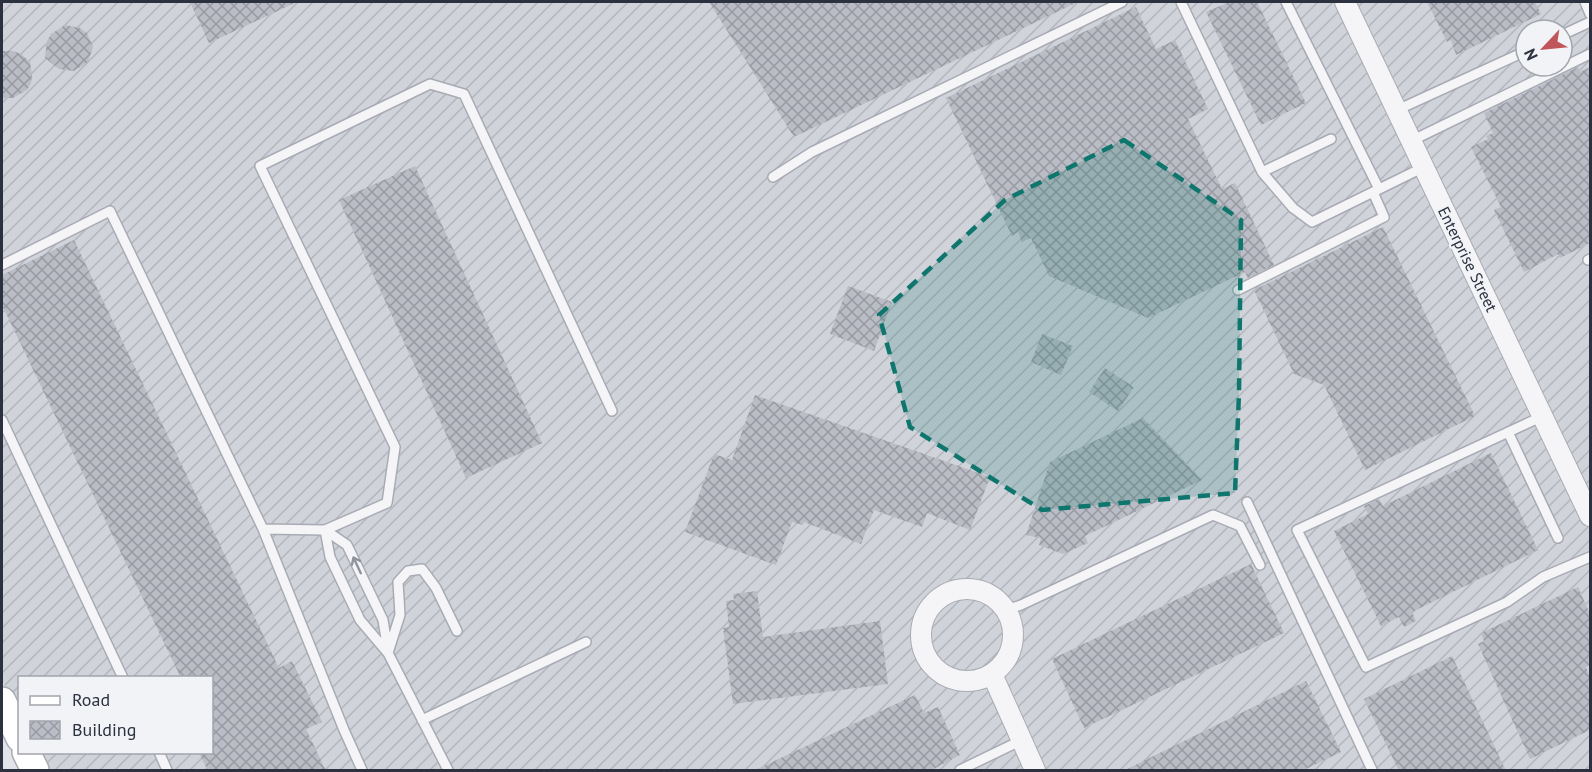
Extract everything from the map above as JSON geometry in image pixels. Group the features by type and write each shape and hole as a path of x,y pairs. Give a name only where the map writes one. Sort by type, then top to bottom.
{"street":[{"name":"Enterprise Street","path":"1345,2 1590,516"},
{"path":"966,589 982,591 1006,610 1012,623 1013,638 1010,652 1003,664 992,674 978,680 962,681 947,677 934,668 925,655 921,640 921,625 927,610 937,599 951,591 966,589"},
{"path":"992,674 1035,771"},
{"path":"2,701 18,734"},
{"path":"26,754 35,771"}],"lane":[{"path":"773,177 812,152 1122,2"},
{"path":"1181,2 1262,172 1293,208 1312,222 1424,167"},
{"path":"1238,290 1384,217 1376,190 1286,2"},
{"path":"1585,2 1590,14"},
{"path":"1574,29 1590,22"},
{"path":"1412,141 1590,54"},
{"path":"1397,110 1514,56"},
{"path":"264,529 325,530 387,503 394,447 260,166 430,84 464,94 612,411"},
{"path":"1262,172 1331,139"},
{"path":"2,265 110,211 264,529 362,771"},
{"path":"1543,416 1297,530 1366,667 1507,602 1543,577 1590,557"},
{"path":"2,420 122,676"},
{"path":"1508,432 1558,538"},
{"path":"1247,502 1372,771"},
{"path":"1006,610 1213,515 1240,526 1260,565"},
{"path":"325,530 347,545 383,620 388,653"},
{"path":"325,530 330,557 360,620 388,653 448,771"},
{"path":"388,653 400,615 398,582 408,571 422,569 436,588 457,631"},
{"path":"422,720 586,642"},
{"path":"960,771 1022,740"},
{"path":"159,754 167,771"}],"highlighted area":[{"path":"1124,140 1241,220 1239,393 1235,493 1042,510 910,427 879,315 1005,200"}],"shaded area":[{"path":"2,2 1590,2 1590,770 45,770 37,754 213,754 213,676 18,676 18,715 2,680"}],"building":[{"path":"190,2 297,2 209,43"},
{"path":"709,2 1078,2 794,137"},
{"path":"1229,2 1257,2 1306,103 1261,125 1206,12"},
{"path":"1427,2 1535,2 1541,14 1533,18 1514,18 1514,27 1456,55 1451,40 1447,42"},
{"path":"1136,7 1156,49 1175,40 1208,109 1188,119 1222,189 1235,183 1274,265 1248,278 1245,272 1148,318 1049,276 1031,238 1022,242 1018,232 1012,236 946,98"},
{"path":"65,25 80,28 87,33 93,47 88,62 74,71 59,69 45,58 47,41 51,34"},
{"path":"2,51 21,54 30,62 31,83 27,90 13,98 2,98"},
{"path":"1578,67 1580,72 1590,67 1590,243 1560,258 1558,254 1524,272 1494,210 1501,207 1471,147 1488,139 1486,136 1493,133 1484,113 1556,78 1574,78 1574,69"},
{"path":"415,166 542,443 466,478 339,200"},
{"path":"1383,227 1475,416 1365,470 1324,385 1294,374 1254,290"},
{"path":"74,240 279,668 292,661 322,722 306,729 326,771 208,771 200,754 213,754 213,676 180,676 2,305 2,275"},
{"path":"848,286 892,302 874,351 830,334"},
{"path":"1042,334 1073,346 1061,375 1031,362"},
{"path":"1105,368 1134,387 1118,411 1089,392"},
{"path":"755,395 990,477 970,530 927,513 922,527 874,510 861,544 804,522 803,525 792,522 776,565 685,532 714,454 732,460"},
{"path":"1143,418 1202,480 1085,536 1088,543 1063,554 1039,545 1041,538 1026,535 1050,462"},
{"path":"1491,453 1538,550 1412,612 1416,621 1404,627 1399,617 1381,626 1334,531 1368,514 1364,506 1379,499 1383,506"},
{"path":"1251,564 1284,633 1084,728 1052,659"},
{"path":"1578,587 1590,614 1590,665 1586,667 1590,677 1590,730 1530,759 1478,644 1484,641 1481,633"},
{"path":"757,591 763,637 880,621 888,684 733,704 723,628 729,627 726,601 734,600 733,594"},
{"path":"1452,656 1506,771 1399,771 1364,699"},
{"path":"1306,681 1341,752 1302,771 1123,771"},
{"path":"915,695 924,713 938,707 960,755 930,771 753,771"}]}
